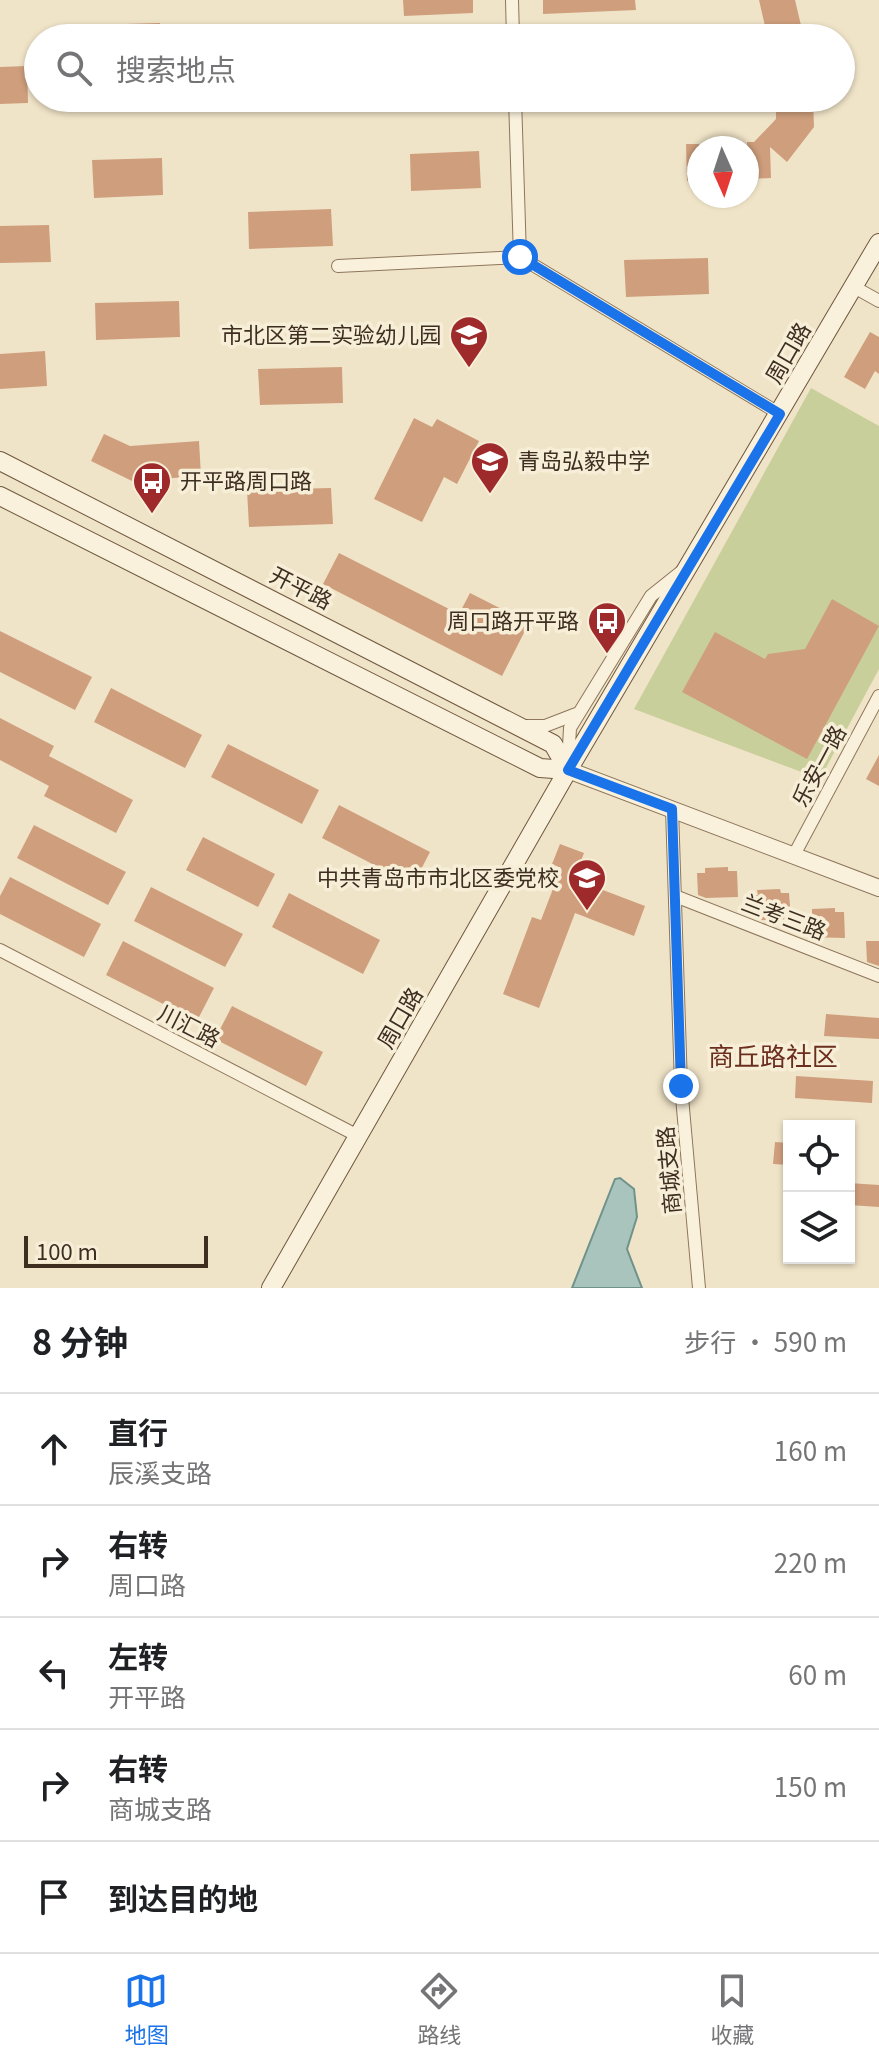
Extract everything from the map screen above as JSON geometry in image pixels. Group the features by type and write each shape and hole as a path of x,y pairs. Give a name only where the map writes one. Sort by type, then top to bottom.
{"main road":[{"name":"周口路","path":"271,1288 568,770 879,243"},
{"name":"开平路","path":"0,461 553,744 568,770"},
{"path":"0,496 540,768 568,770"}],"street":[{"path":"512,0 513,24"},
{"path":"515,112 520,257"},
{"path":"338,266 520,257 780,414"},
{"path":"854,287 879,301"},
{"name":"周口路","path":"568,770 570,728 651,596 687,568"},
{"name":"乐安一路","path":"794,855 879,696"},
{"path":"519,726 545,726 579,713"},
{"path":"568,770 879,888"},
{"name":"商城支路","path":"672,809 681,1086 699,1288"},
{"name":"兰考三路","path":"675,896 879,976"},
{"name":"川汇路","path":"0,950 360,1137"}],"green space":[{"path":"811,388 879,426 879,669 820,779 634,709"}],"water":[{"path":"620,1178 634,1189 637,1217 627,1249 642,1288 572,1288 615,1179"}],"building":[{"path":"403,0 473,0 473,13 404,16"},
{"path":"543,0 635,0 636,10 543,14"},
{"path":"759,0 795,0 801,24 765,24"},
{"path":"24,66 24,103 0,104 0,67"},
{"path":"776,112 813,112 814,127 787,162 770,147 771,178 759,178 759,137 776,119"},
{"path":"479,151 481,188 411,191 410,154"},
{"path":"162,158 163,195 94,198 92,160"},
{"path":"331,209 333,246 249,249 248,212"},
{"path":"49,225 51,262 0,263 0,226"},
{"path":"708,258 709,294 626,297 624,260"},
{"path":"179,301 180,337 96,340 95,303"},
{"path":"870,332 879,337 879,374 875,371 865,389 844,377"},
{"path":"45,351 47,386 0,389 0,354"},
{"path":"342,367 343,403 260,405 258,369"},
{"path":"414,418 432,427 437,419 479,441 457,484 444,477 422,522 374,499"},
{"path":"104,434 130,446 199,441 201,476 132,481 91,461"},
{"path":"331,488 333,524 249,527 247,490"},
{"path":"339,553 459,614 470,593 529,623 502,676 323,584"},
{"path":"832,599 879,626 807,759 682,692 715,632 765,659 768,654 805,649"},
{"path":"0,631 92,677 75,710 0,672"},
{"path":"111,688 202,735 185,768 94,722"},
{"path":"0,718 54,746 49,756 133,800 116,833 44,796 49,786 0,760"},
{"path":"228,744 319,790 302,824 211,777"},
{"path":"879,755 879,786 866,779"},
{"path":"339,805 430,852 413,885 322,838"},
{"path":"34,825 126,872 108,905 17,858"},
{"path":"203,837 275,874 258,907 186,870"},
{"path":"560,844 584,853 574,879 645,906 634,936 575,913 539,1008 503,994 532,917 541,920 561,868 552,864"},
{"path":"728,867 728,871 737,871 738,897 706,898 698,895 697,873 705,873 705,868"},
{"path":"10,877 101,924 84,957 0,914 0,896"},
{"path":"151,887 243,934 225,967 134,921"},
{"path":"780,889 781,893 789,893 791,919 761,920 750,916 749,895 758,895 757,890"},
{"path":"289,893 380,940 363,974 272,927"},
{"path":"835,908 835,912 844,912 845,938 805,937 804,914 812,914 812,909"},
{"path":"123,941 214,988 197,1021 106,975"},
{"path":"866,941 879,941 879,966 867,962"},
{"path":"232,1006 323,1052 306,1086 215,1039"},
{"path":"826,1014 879,1018 879,1039 824,1036"},
{"path":"796,1076 873,1081 872,1103 795,1098"},
{"path":"775,1142 783,1143 783,1165 773,1164"},
{"path":"855,1183 879,1185 879,1207 855,1205"}],"place":[{"name":"市北区第二实验幼儿园","path":"469,369"},
{"name":"青岛弘毅中学","path":"490,495"},
{"name":"开平路周口路","path":"152,515"},
{"name":"周口路开平路","path":"607,655"},
{"name":"中共青岛市市北区委党校","path":"587,912"}],"district":[{"name":"商丘路社区","path":"773,1057"}],"route":[{"path":"520,257 780,414 568,770 672,809 681,1086"}]}
